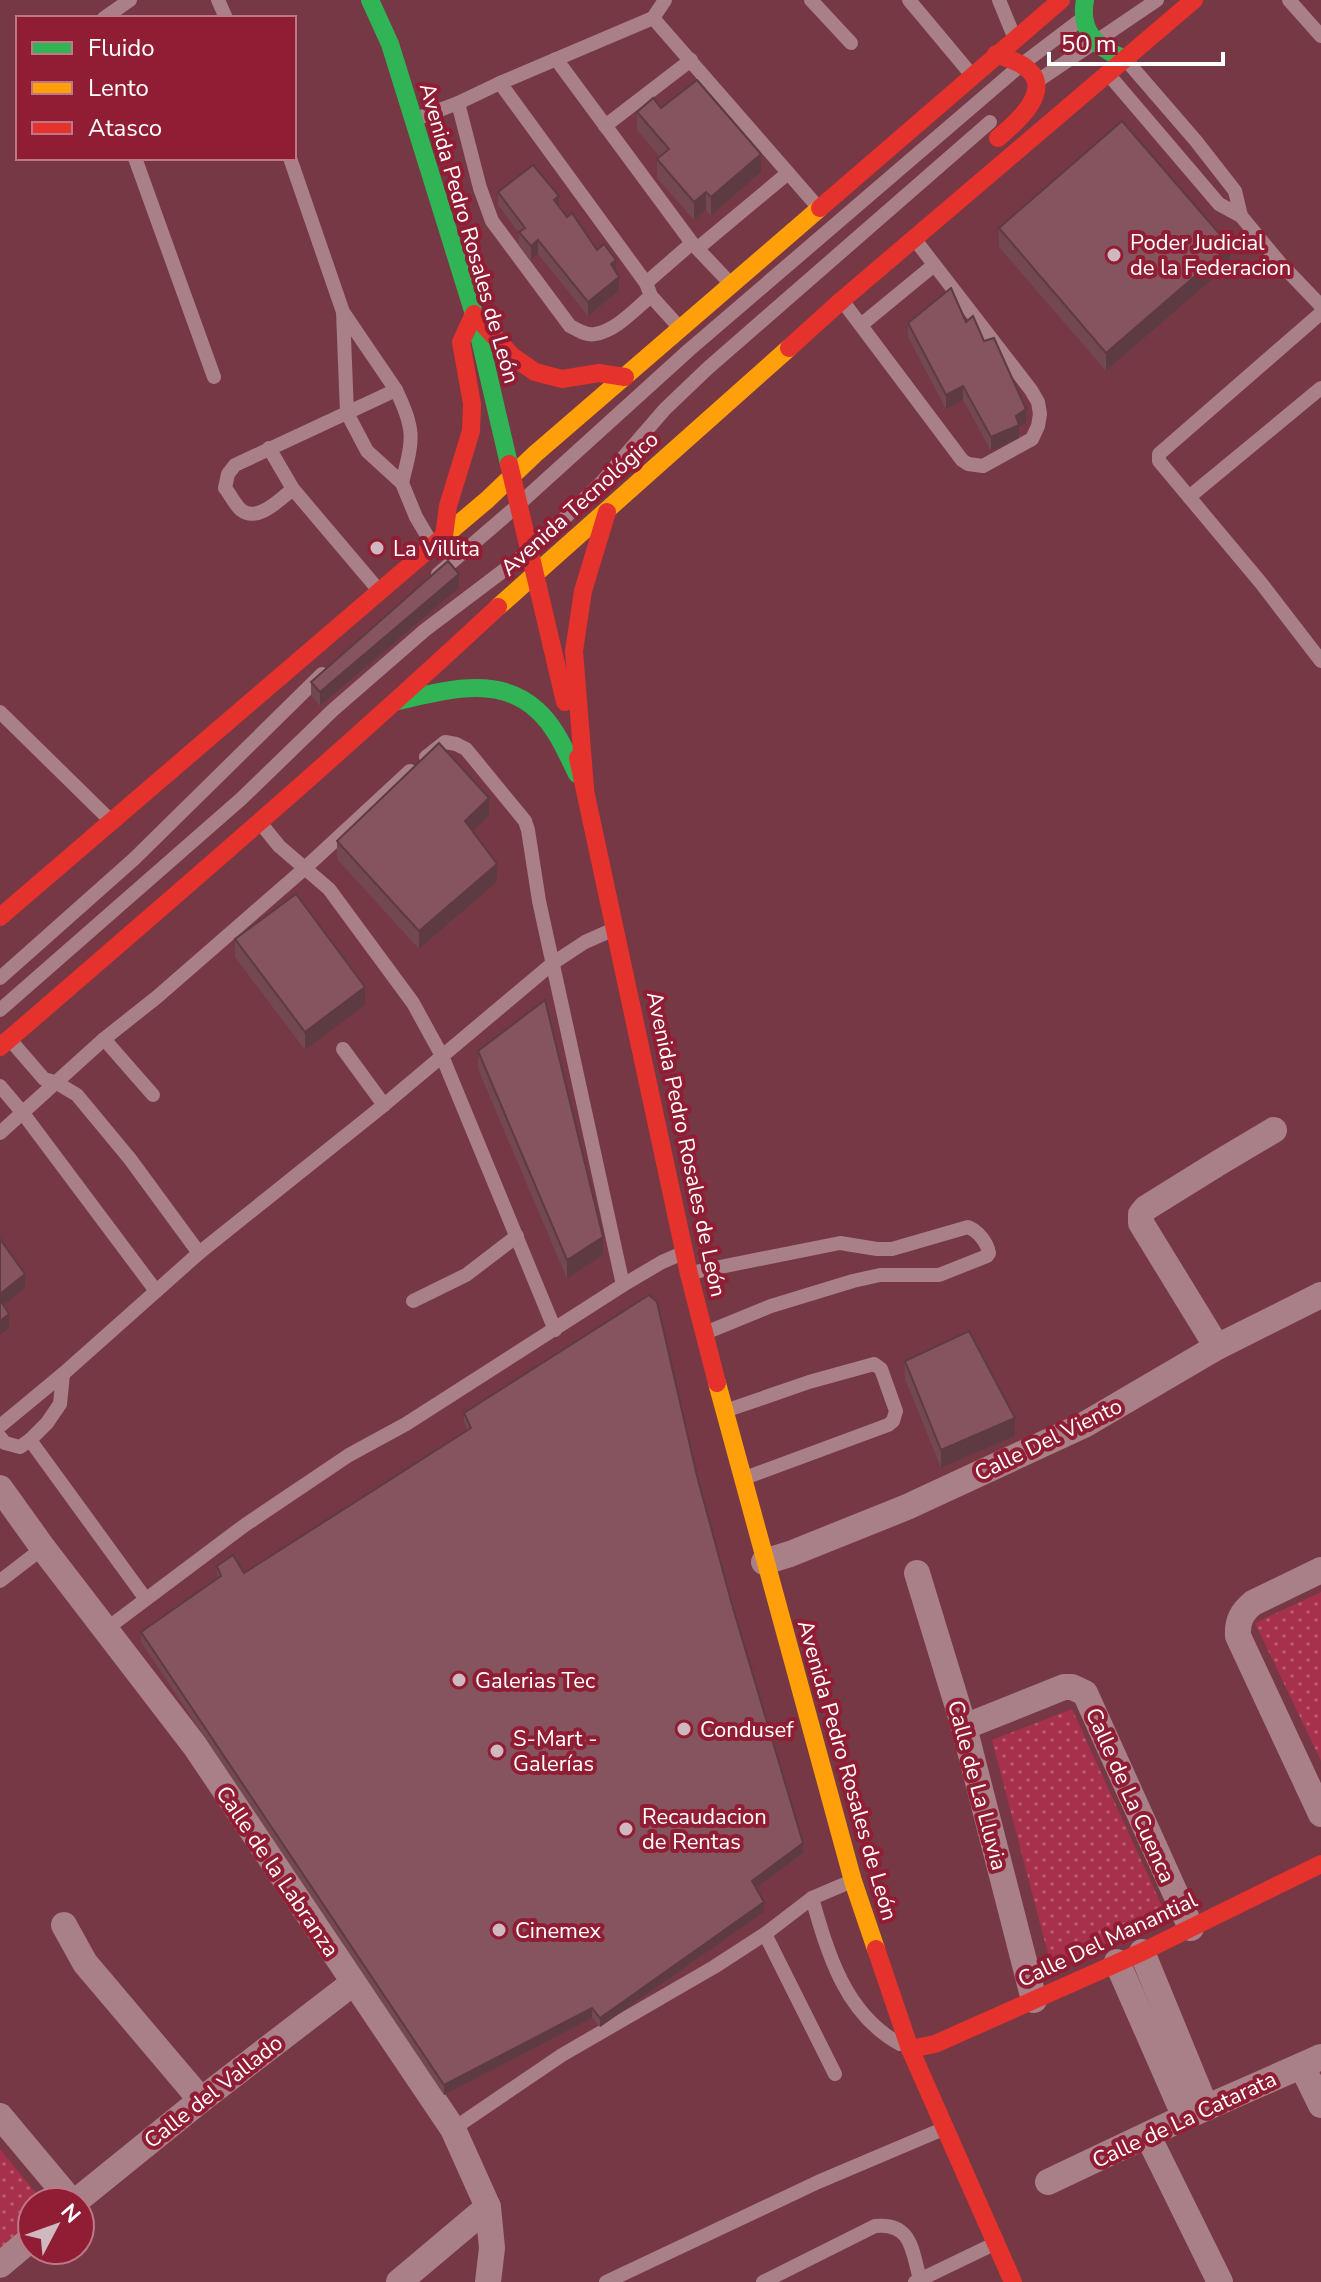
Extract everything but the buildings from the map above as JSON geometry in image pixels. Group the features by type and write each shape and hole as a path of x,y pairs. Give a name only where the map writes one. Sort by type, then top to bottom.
{"main road":[{"name":"Avenida Pedro Rosales de León","path":"370,0 390,44 474,314 585,788 689,1274 764,1562 853,1881 894,2009 1013,2282"},
{"path":"0,917 1061,0"},
{"name":"Avenida Tecnológico","path":"4,1043 260,823 535,573 607,512 795,341 837,289 913,238 1194,0"},
{"path":"1084,9 1096,43 1108,53 1125,59"},
{"path":"837,289 1024,116 1034,100 1036,82 1030,71 996,54"},
{"path":"439,540 471,431 472,404 461,342 474,314 518,363 539,375 561,379 577,379 597,373 625,377"},
{"path":"585,788 574,651 581,599 607,512"},
{"path":"397,701 454,688 483,687 510,693 531,705 553,729 585,788"},
{"name":"Calle Del Manantial","path":"910,2049 935,2044 1142,1952 1321,1864"}],"street":[{"path":"1217,1347 1141,1223 1141,1214 1146,1208 1274,1130"},
{"name":"Calle Del Viento","path":"764,1562 907,1507 1084,1425 1217,1347 1321,1295"},
{"name":"Calle de la Labranza","path":"0,1488 195,1746 453,2129 488,2207 492,2248 488,2282"},
{"path":"1321,1570 1253,1603 1244,1610 1237,1626 1238,1636 1321,1814"},
{"name":"Calle de La Lluvia","path":"917,1573 964,1727 1034,2000"},
{"name":"Calle de La Cuenca","path":"964,1727 1064,1687 1085,1693 1191,1928"},
{"path":"64,1925 85,1963 201,2100"},
{"path":"1142,1952 1195,2112"},
{"path":"1117,1962 1195,2112"},
{"name":"Calle del Vallado","path":"93,2186 353,1983"},
{"path":"1311,2061 1321,2105"},
{"name":"Calle de La Catarata","path":"1048,2182 1311,2061"},
{"path":"0,2116 59,2186"},
{"path":"1148,2136 1220,2282"},
{"path":"399,2282 488,2207"},
{"path":"0,2265 16,2252"}],"lane":[{"path":"107,16 130,0"},
{"path":"414,119 653,18 665,0"},
{"path":"811,0 851,43"},
{"path":"909,0 971,75"},
{"path":"999,0 1015,38"},
{"path":"427,583 689,350 1084,9 1104,0"},
{"path":"0,1010 241,799 333,710 425,630 530,551 558,526 601,483 665,409 708,368 1036,82 1157,0"},
{"path":"1289,0 1321,36"},
{"path":"653,18 820,209"},
{"path":"556,59 695,245 732,286"},
{"path":"1125,59 1235,191 1241,216"},
{"path":"605,126 691,60"},
{"path":"1108,74 1219,204 1241,216 1321,306"},
{"path":"500,83 649,290 681,329"},
{"path":"458,103 492,221 570,326 585,334 612,328 695,245 788,173"},
{"path":"1177,156 1196,141"},
{"path":"136,160 214,377"},
{"path":"291,160 343,312 396,390 408,414 412,441 402,483"},
{"path":"837,289 956,454 968,464 983,466 1032,439 1040,414 1038,402 913,238"},
{"path":"861,325 934,265"},
{"path":"343,312 347,413 367,451 402,483 416,517 439,540"},
{"path":"1321,313 1159,454 1159,461 1261,583 1321,661"},
{"path":"1189,497 1321,388"},
{"path":"293,489 261,513 252,514 241,510 225,488 228,474 235,465 396,390"},
{"path":"269,448 293,489 379,590"},
{"path":"0,978 134,859 337,660"},
{"path":"0,712 111,821"},
{"path":"0,1133 104,1039 304,869 436,747 445,742 456,744 466,749 525,821 528,830 539,901 623,1285"},
{"path":"260,823 279,846 329,889 413,1003 442,1056 555,1330"},
{"path":"0,1426 199,1253 384,1105 553,963 585,942 616,928"},
{"path":"104,1039 153,1095"},
{"path":"4,1043 44,1079 77,1095 122,1148 199,1253"},
{"path":"343,1049 384,1105"},
{"path":"0,1086 156,1291"},
{"path":"689,1274 840,1243 892,1249 968,1227 977,1232 988,1247 987,1256 939,1275 880,1275 853,1281 771,1306 705,1334"},
{"path":"413,1301 466,1275 517,1236"},
{"path":"877,1249 880,1275"},
{"path":"105,1630 245,1525 336,1463 406,1424 623,1285 685,1252"},
{"path":"724,1411 874,1364 881,1369 896,1411 888,1425 742,1479"},
{"path":"0,1437 5,1443 20,1447 47,1423 60,1404 63,1374"},
{"path":"30,1440 145,1598"},
{"path":"0,1581 43,1548"},
{"path":"453,2129 562,2055 765,1934 812,1898 853,1881"},
{"path":"812,1898 828,1953 847,1993 870,2023 910,2049"},
{"path":"765,1934 835,2074"},
{"path":"606,2282 818,2182 944,2129"},
{"path":"763,2282 875,2226 894,2225 905,2235 911,2247 918,2281 996,2243"}],"shaded area":[{"path":"1321,1592 1321,1761 1255,1623"},
{"path":"1072,1709 1167,1917 1052,1969 992,1740"},
{"path":"0,2149 30,2186 16,2186 16,2242 0,2255"}],"traffic: fast":[{"path":"370,0 390,44 474,314 509,464"},
{"path":"1085,0 1085,21 1092,37 1106,50 1125,59"},
{"path":"398,701 470,688 506,692 522,699 544,717 577,774"}],"traffic: slow":[{"path":"443,537 820,208"},
{"path":"498,607 789,348"},
{"path":"717,1383 853,1881 876,1949"}],"traffic: jam":[{"path":"820,208 1061,0"},
{"path":"789,348 1194,0"},
{"path":"996,54 1025,67 1036,85 1035,95 1023,115 998,138"},
{"path":"444,536 448,506 471,431 472,404 461,342 474,314 512,356 535,372 562,379 599,373 625,377"},
{"path":"509,464 565,702"},
{"path":"585,788 574,651 583,591 607,512"},
{"path":"0,917 443,537"},
{"path":"0,1047 314,774 498,607"},
{"path":"578,758 689,1274 717,1383"},
{"path":"910,2049 935,2044 1142,1952 1321,1864"},
{"path":"876,1949 910,2049 1013,2282"}],"place":[{"name":"Poder Judicial de la Federacion","path":"1114,255"},
{"name":"La Villita","path":"377,548"},
{"name":"Galerias Tec","path":"459,1680"},
{"name":"Condusef","path":"684,1729"},
{"name":"S-Mart - Galerías","path":"497,1751"},
{"name":"Recaudacion de Rentas","path":"626,1829"},
{"name":"Cinemex","path":"499,1930"}]}
